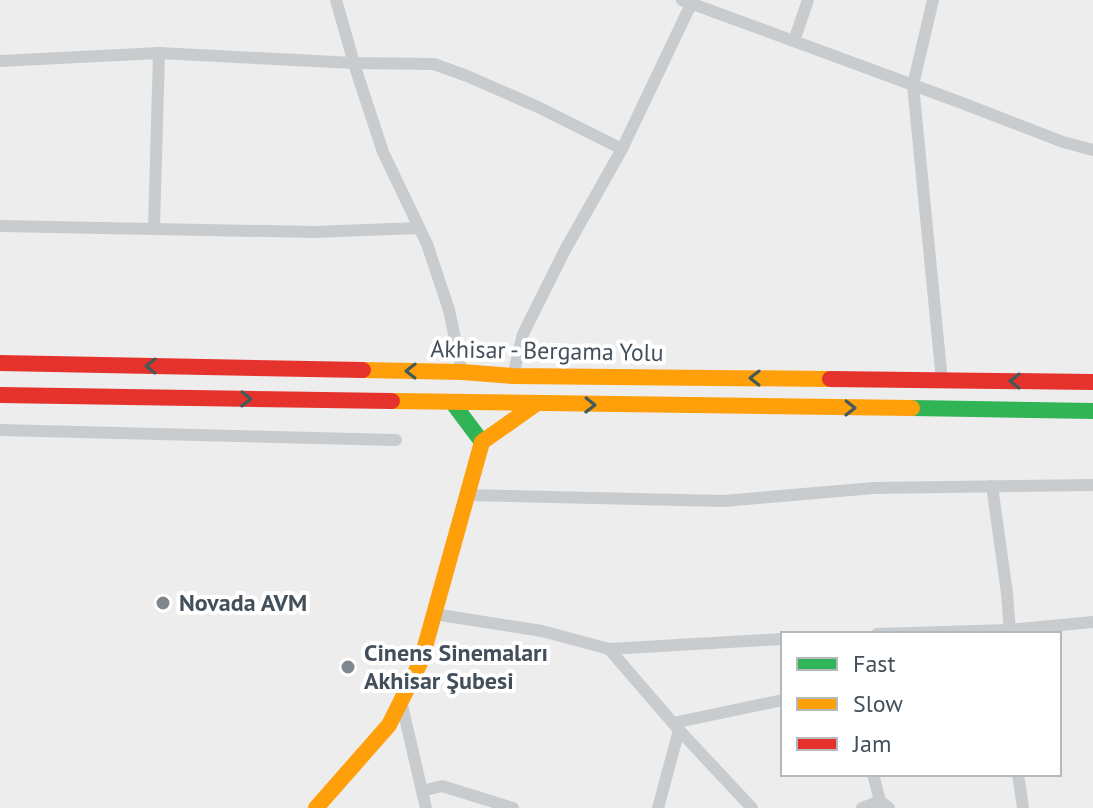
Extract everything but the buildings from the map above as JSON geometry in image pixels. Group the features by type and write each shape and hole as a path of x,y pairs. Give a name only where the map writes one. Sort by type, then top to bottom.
{"main road":[{"name":"Akhisar - Bergama Yolu","path":"0,363 462,372 513,376 1093,382"},
{"path":"0,395 1093,411"},
{"path":"452,402 482,442"},
{"path":"316,808 331,800 389,725 421,661 482,442 536,404"}],"street":[{"path":"336,0 383,152 427,244 449,310 462,372"},
{"path":"794,41 808,0"},
{"path":"933,0 913,85 942,381"},
{"path":"513,376 523,334 565,250 622,149 689,1 1063,142 1093,150"},
{"path":"154,228 159,53"},
{"path":"0,61 159,53 434,64 538,107 622,149"},
{"path":"0,226 314,232 419,228"},
{"path":"0,430 396,440"},
{"path":"467,495 723,501 874,488 1093,485"},
{"path":"992,486 1010,632 1093,622"},
{"path":"434,614 542,631 609,649 781,639"},
{"path":"609,649 752,808"},
{"path":"676,726 781,700"},
{"path":"401,701 426,808"},
{"path":"658,808 676,726"},
{"path":"862,808 885,805 874,776"},
{"path":"1018,776 1023,808"},
{"path":"422,791 442,786 513,808"}],"traffic: fast":[{"path":"452,402 482,442"},
{"path":"912,408 1093,411"}],"traffic: slow":[{"path":"363,370 513,376 830,379"},
{"path":"392,401 912,408"},
{"path":"316,808 389,725 421,661 482,442 536,404"}],"traffic: jam":[{"path":"0,363 363,370"},
{"path":"830,379 1093,382"},
{"path":"0,395 392,401"}],"place":[{"name":"Novada AVM","path":"163,603"},
{"name":"Cinens Sinemaları Akhisar Şubesi","path":"348,667"}]}
